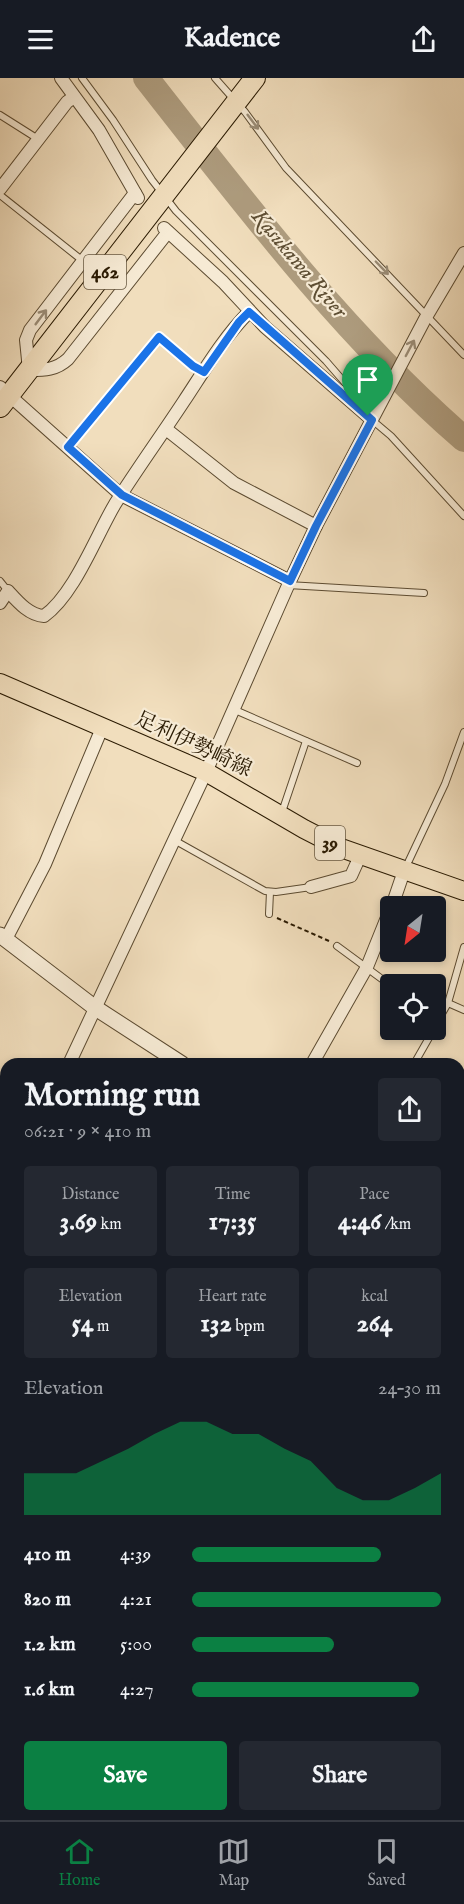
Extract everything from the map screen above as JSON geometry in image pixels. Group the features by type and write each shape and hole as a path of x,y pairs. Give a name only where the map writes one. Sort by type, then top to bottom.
{"highway":[{"name":"462","path":"3,396 29,370 255,78"}],"main road":[{"name":"足利伊勢崎線","path":"0,683 207,772 321,838 360,856 464,891"}],"street":[{"path":"61,78 102,135 137,197 83,261 30,330 26,340 29,370 60,366 82,341 165,229 223,282 249,312 372,417"},
{"path":"0,189 67,102 74,97"},
{"path":"72,1058 207,772 316,526 426,317 464,253"},
{"path":"4,586 16,600 38,615 44,616 50,612 74,580 122,495 204,372 239,322 249,312"},
{"path":"3,396 68,447 122,495 289,583"},
{"path":"166,429 234,483 316,526"},
{"path":"0,603 4,586"},
{"path":"102,728 45,864 3,940 94,1007 173,1058"},
{"path":"311,887 351,876 360,856"},
{"path":"395,896 404,871"},
{"path":"315,1058 367,967 380,935"}],"lane":[{"path":"82,78 176,211 326,362 372,417 464,516"},
{"path":"215,78 286,168 464,355"},
{"path":"0,115 39,140"},
{"path":"0,195 83,261"},
{"path":"68,447 159,337 193,366 204,372"},
{"path":"289,583 424,593"},
{"path":"235,710 357,763"},
{"path":"404,871 445,784 464,732"},
{"path":"280,815 306,741"},
{"path":"174,840 270,892 311,887"},
{"path":"269,914 270,892"},
{"path":"337,946 380,977"},
{"path":"446,1006 464,947"},
{"path":"448,1003 464,1010"},
{"path":"417,1058 427,1040"}],"path":[{"path":"269,914 337,946"}],"waterway":[{"name":"Kasukawa River","path":"146,78 258,220 336,312 420,399 464,439"}],"route":[{"path":"249,312 368,416 372,420 290,581 133,502 114,489 68,447 159,337 193,366 204,372 239,322 249,312"}]}
